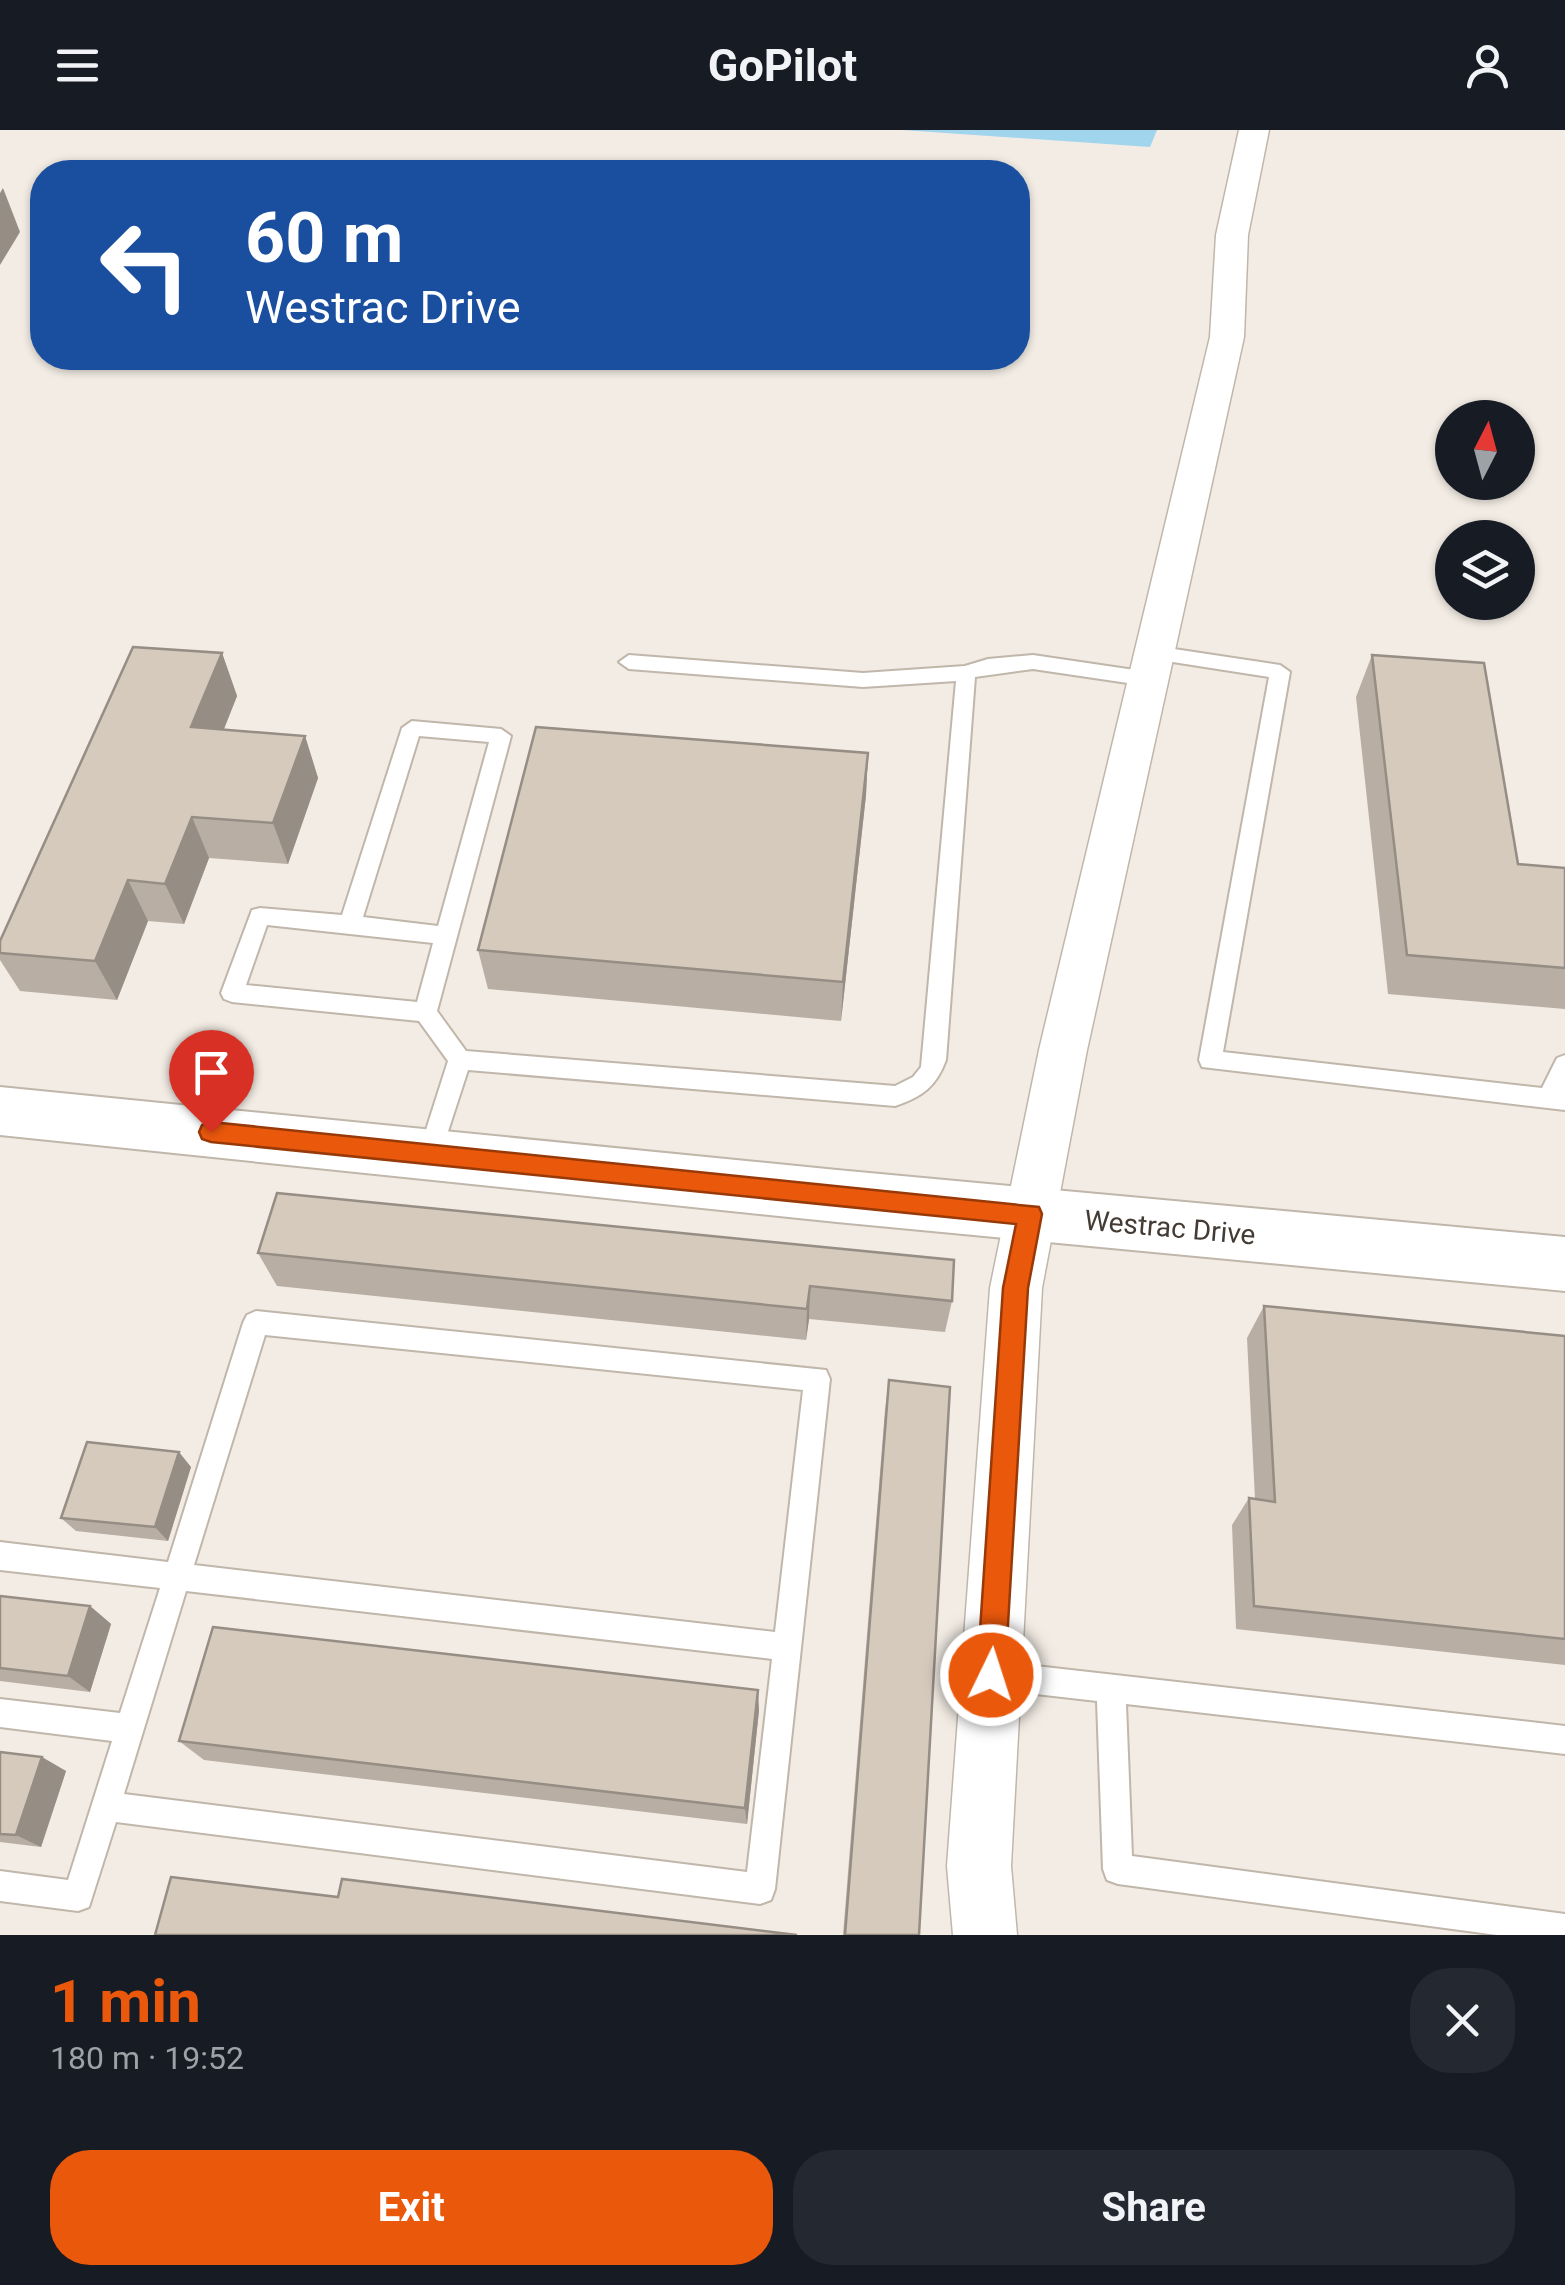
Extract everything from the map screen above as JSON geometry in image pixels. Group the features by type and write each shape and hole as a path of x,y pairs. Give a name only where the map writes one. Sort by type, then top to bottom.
{"street":[{"path":"986,1935 979,1866 1016,1288 1062,1050 1227,337 1232,235 1254,130"},
{"name":"Westrac Drive","path":"0,1111 1565,1264"}],"lane":[{"path":"629,662 863,680 966,674 990,664 1022,660 1280,672 1210,1060 1560,1099 1554,1083 1565,1065"},
{"path":"448,936 260,916 232,993 425,1012 460,1060 895,1096 915,1090 929,1077 935,1060 966,674"},
{"path":"350,924 412,728 501,736 425,1012"},
{"path":"430,1155 460,1060"},
{"path":"0,1886 78,1896 256,1324 816,1379 760,1889 107,1806"},
{"path":"0,1556 786,1647"},
{"path":"991,1675 1565,1740"},
{"path":"1111,1689 1118,1869 1565,1929"},
{"path":"0,1713 131,1729"}],"water":[{"path":"902,130 1157,130 1150,147"}],"building":[{"path":"133,647 222,653 191,727 305,736 273,823 192,817 165,884 128,880 95,961 0,953 0,941"},
{"path":"1372,655 1484,663 1518,864 1565,868 1565,968 1407,955"},
{"path":"536,727 868,753 843,982 478,950"},
{"path":"277,1193 954,1260 952,1301 810,1286 807,1309 258,1253"},
{"path":"1264,1306 1565,1336 1565,1639 1254,1606 1249,1498 1275,1502"},
{"path":"889,1380 950,1387 919,1935 845,1935"},
{"path":"87,1442 179,1452 155,1527 61,1518"},
{"path":"0,1596 90,1606 68,1676 0,1668"},
{"path":"213,1627 758,1690 745,1808 179,1741"},
{"path":"0,1752 42,1757 16,1835 0,1834"},
{"path":"171,1877 338,1897 342,1879 797,1935 155,1935"}],"route":[{"path":"211,1132 1030,1214 1016,1288 991,1675"}]}
